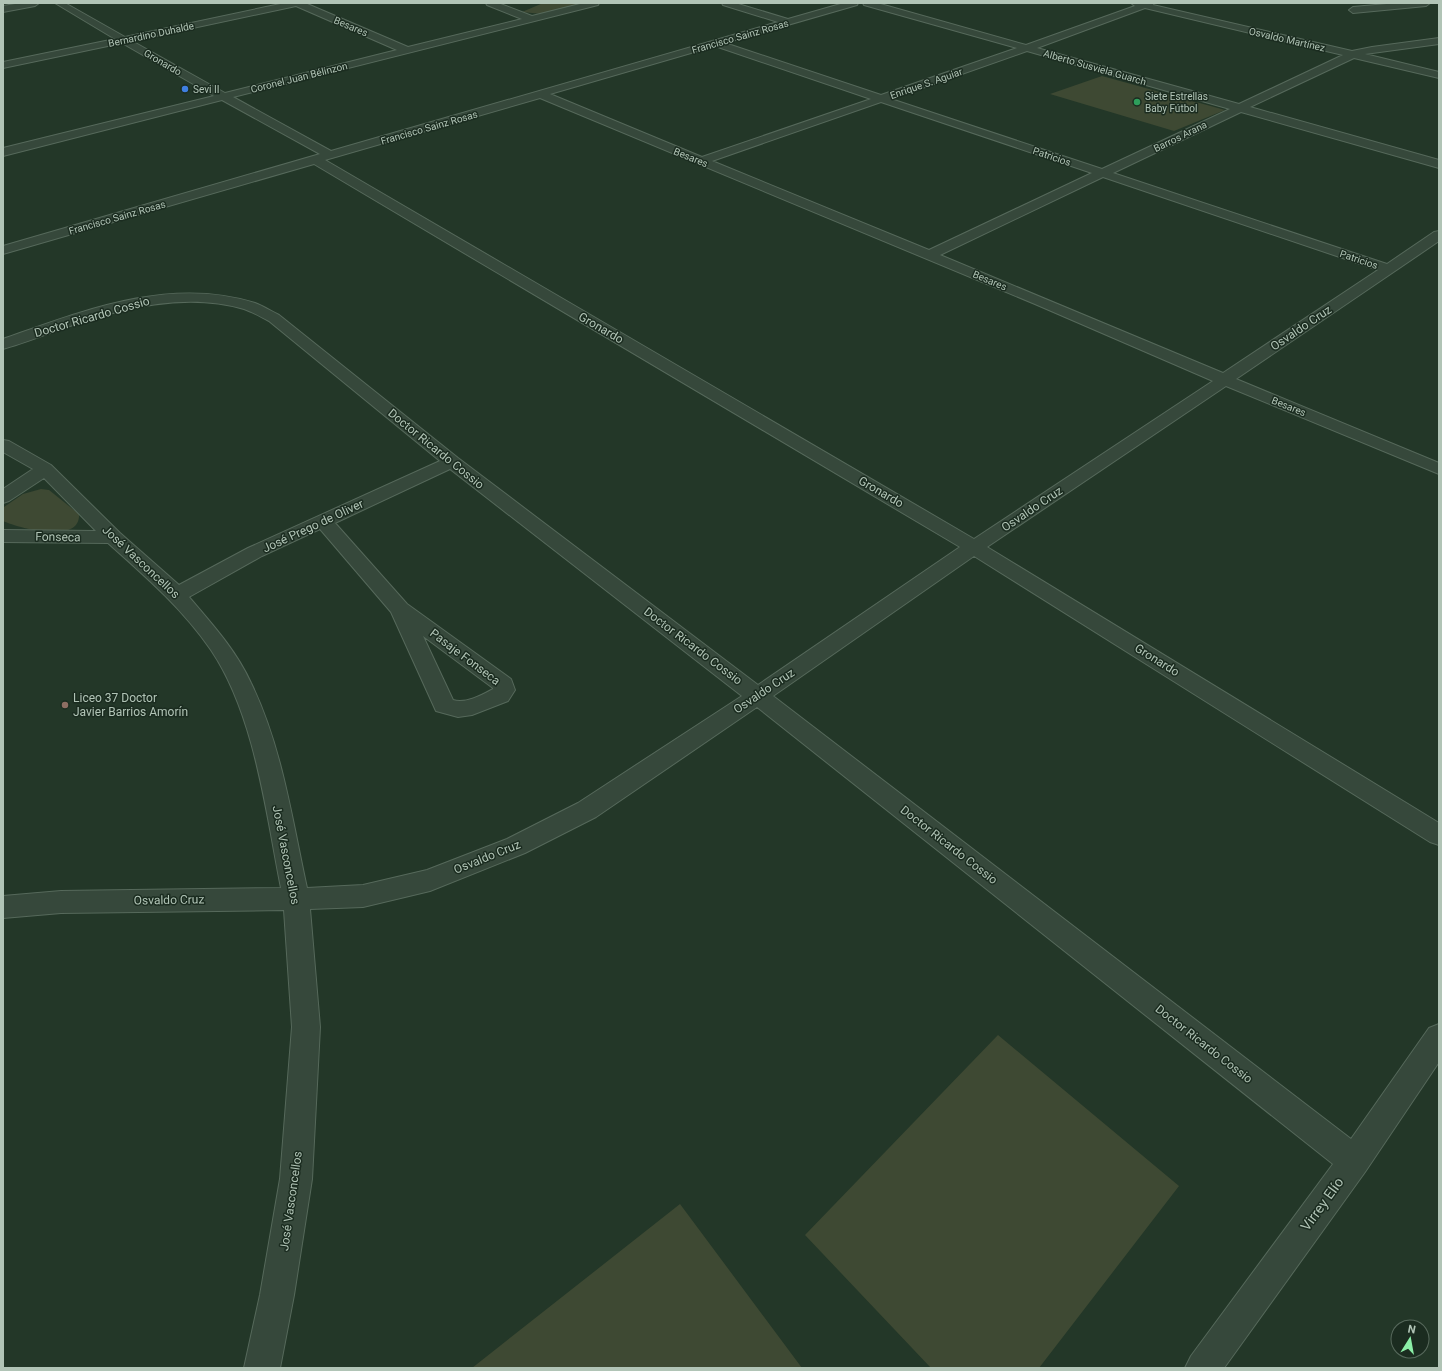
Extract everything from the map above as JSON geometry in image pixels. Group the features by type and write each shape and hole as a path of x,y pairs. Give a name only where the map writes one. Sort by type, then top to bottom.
{"street":[{"path":"3,9 35,3"},
{"name":"Gronardo","path":"60,3 222,96 241,105 323,157 974,547 1439,835"},
{"name":"Bernardino Duhalde","path":"3,65 298,3"},
{"name":"Besares","path":"298,3 406,50"},
{"path":"490,3 532,19"},
{"path":"551,14 549,9 554,3"},
{"name":"Coronel Juan Bélinzon","path":"6,148 595,3"},
{"path":"726,3 788,22"},
{"name":"Francisco Sainz Rosas","path":"3,250 854,3"},
{"name":"Alberto Susviela Guarch","path":"867,3 1439,164"},
{"path":"1353,10 1426,3"},
{"name":"Enrique S. Aguiar","path":"701,161 1028,48 1143,4"},
{"name":"Osvaldo Martínez","path":"1143,4 1439,75"},
{"name":"Barros Arana","path":"929,255 1354,54 1372,50 1439,41"},
{"name":"Patricios","path":"715,44 882,98 1388,269"},
{"name":"Besares","path":"540,94 1439,469"},
{"name":"Osvaldo Cruz","path":"3,907 61,902 296,899 363,896 430,880 516,846 587,810 758,696 974,547 1439,235"},
{"name":"Doctor Ricardo Cossio","path":"3,344 131,304 156,299 191,298 222,300 249,306 274,318 452,462 758,696 1354,1161"},
{"name":"José Vasconcellos","path":"3,445 45,469 113,537 177,595 219,646 240,682 250,706 269,765 296,899 306,1027 296,1179 277,1295 262,1368"},
{"name":"José Prego de Oliver","path":"177,595 255,552 452,462"},
{"path":"3,497 45,469"},
{"name":"Pasaje Fonseca","path":"323,521 400,609 500,681 503,684 504,690 500,695 463,710 452,709 444,705 400,609"},
{"name":"Fonseca","path":"3,536 113,537"},
{"name":"Virrey Elío","path":"1203,1368 1354,1161 1439,1037"}],"green space":[{"path":"543,3 587,3 542,14 522,12"},
{"name":"Siete Estrellas Baby Fútbol","path":"1102,76 1225,110 1174,131 1050,94"},
{"path":"41,489 49,490 79,514 77,523 70,529 60,532 47,532 21,527 3,521 4,507 23,494"},
{"path":"998,1035 1179,1186 1039,1368 931,1368 805,1235"},
{"path":"680,1204 802,1368 472,1368"}],"place":[{"name":"Sevi II","path":"185,89"},
{"name":"Siete Estrellas Baby Fútbol","path":"1137,102"},
{"name":"Liceo 37 Doctor Javier Barrios Amorín","path":"65,705"}]}
